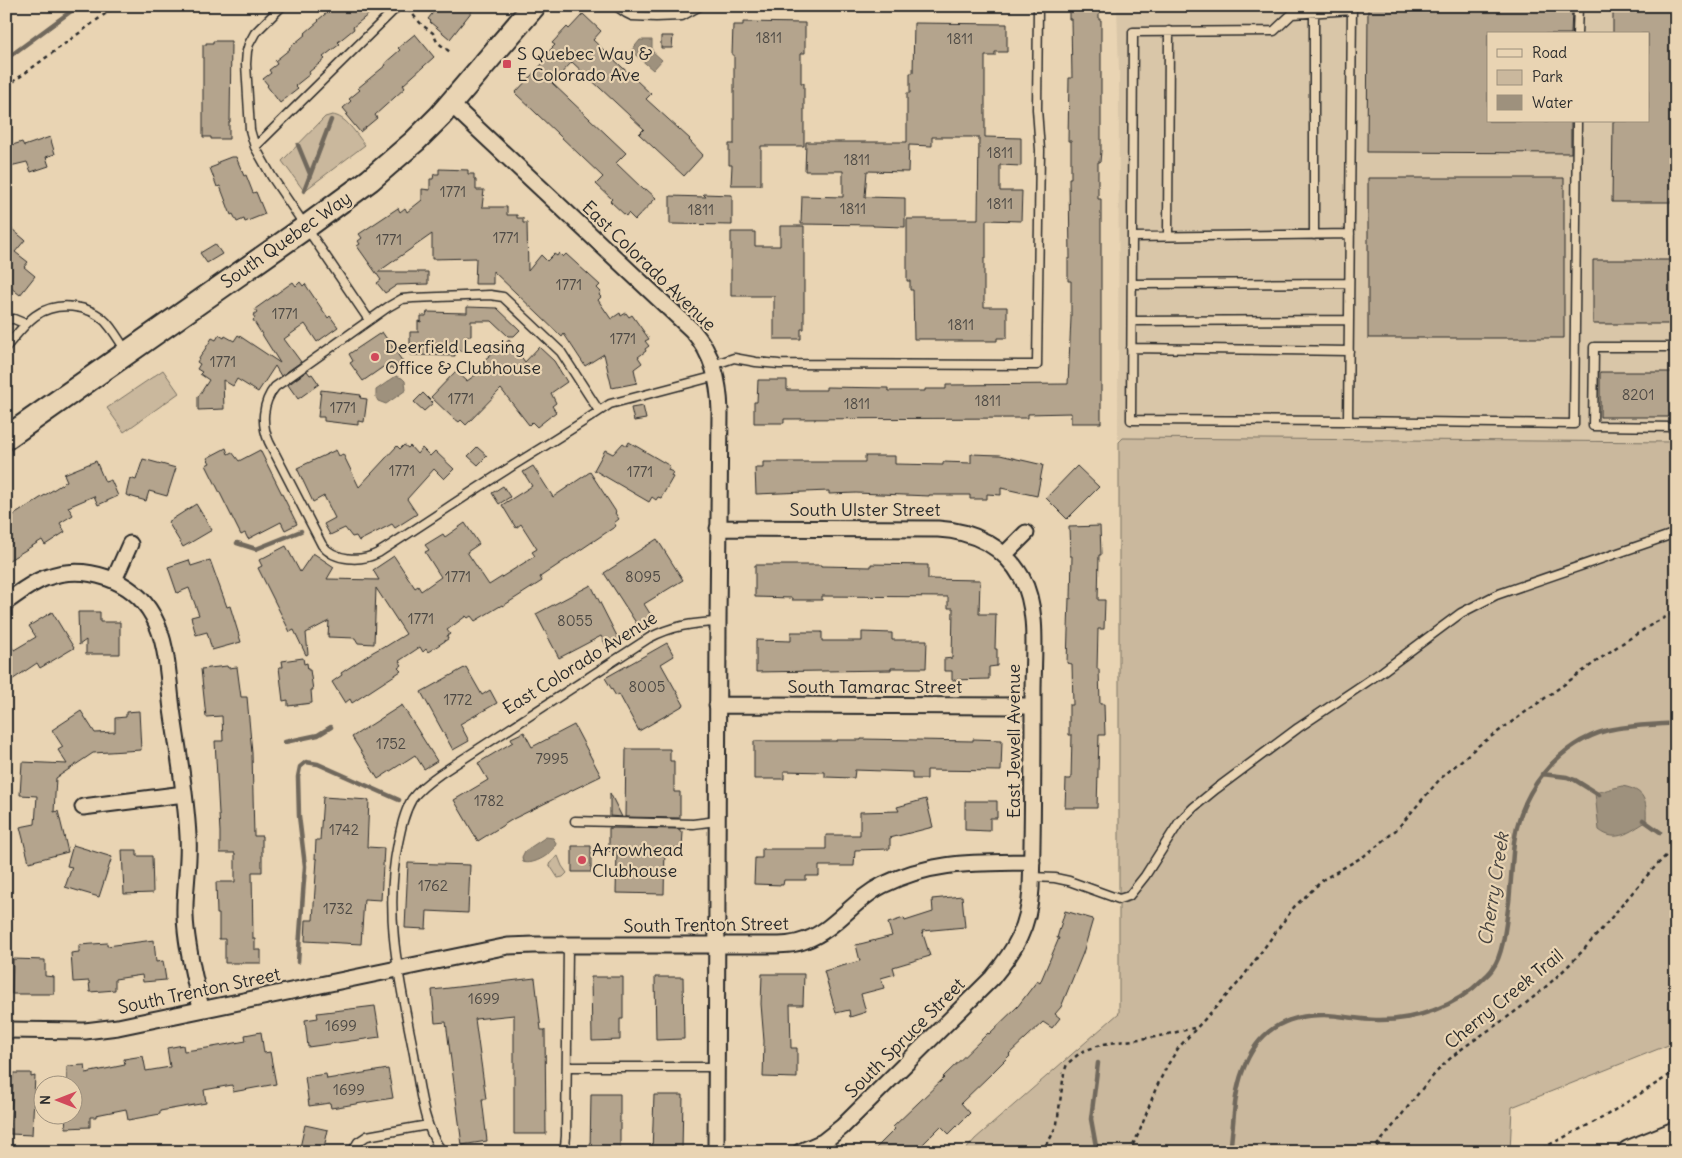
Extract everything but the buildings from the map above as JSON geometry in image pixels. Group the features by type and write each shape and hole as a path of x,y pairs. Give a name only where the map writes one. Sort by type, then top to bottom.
{"street":[{"name":"South Quebec Way","path":"10,432 306,227 364,184 421,136 451,104 534,6"},
{"name":"East Colorado Avenue","path":"451,104 683,321 702,342 715,370 720,411 716,1152"},
{"name":"South Ulster Street","path":"718,528 949,529 981,538 1004,554"},
{"path":"1004,554 1026,533"},
{"path":"114,580 130,544"},
{"name":"East Jewell Avenue","path":"1004,554 1022,577 1030,601 1033,626 1032,862 1029,906 1021,935"},
{"path":"6,602 27,587 45,578 74,572 95,574 114,580 126,587 146,604 154,617 165,656 184,794 188,837 185,918 201,1009"},
{"name":"South Tamarac Street","path":"717,705 1033,706"},
{"path":"83,807 184,794"},
{"name":"South Trenton Street","path":"6,1030 92,1030 118,1026 508,946 779,945 806,940 820,934 870,892 895,879 920,870 960,863 1032,862"},
{"name":"South Spruce Street","path":"800,1152 822,1142 842,1127 992,978 1013,950 1021,935"},
{"path":"1629,1152 1676,1133"}],"lane":[{"path":"282,6 256,33 247,51 248,120 255,147 272,177 369,320"},
{"path":"255,147 398,6"},
{"path":"616,6 632,16 656,17 682,16 700,6"},
{"path":"599,411 561,352 503,297 490,295 455,296 405,299 392,304 280,382 271,392 265,407 265,430 269,442 324,548 333,555 367,558 378,553 610,404 715,370 736,358 779,364 1037,365 1040,160 1037,109 1038,6"},
{"path":"1577,32 1578,6"},
{"path":"1348,421 1352,8 1292,14 1274,30 1133,32 1131,420 1574,424 1577,122"},
{"path":"1314,13 1314,235"},
{"path":"1168,236 1169,31"},
{"path":"1132,237 1350,234"},
{"path":"1132,284 1349,282"},
{"path":"6,347 36,315 53,308 68,306 96,314 106,322 127,352"},
{"path":"6,319 14,319 26,324"},
{"path":"1132,321 1349,320"},
{"path":"1676,347 1594,347 1593,426 1676,427"},
{"path":"1132,348 1348,351"},
{"path":"1031,878 1060,879 1088,886 1119,899 1125,898 1130,895 1145,876 1180,821 1194,807 1298,728 1384,671 1461,613 1496,595 1676,533"},
{"name":"East Colorado Avenue","path":"397,969 392,930 392,894 397,848 405,814 413,798 428,783 602,667 654,636 684,624 718,622"},
{"path":"575,821 693,824 717,821"},
{"path":"562,1152 566,1136 568,945"},
{"path":"397,969 428,1126 435,1143 443,1152"},
{"path":"567,1067 717,1067"},
{"path":"352,1152 358,1142 371,1135 428,1126"}],"path":[{"path":"6,87 116,6"},
{"path":"405,6 422,25 433,33 437,42 450,52"},
{"path":"1129,1152 1167,1066 1178,1047 1240,981 1294,907 1324,879 1381,844 1397,829 1440,779 1478,746 1597,660 1654,623 1676,612"},
{"name":"Cherry Creek Trail","path":"1371,1152 1435,1073 1467,1045 1501,1022 1571,964 1658,863 1676,846"},
{"path":"1041,1152 1052,1137 1057,1124 1067,1064 1081,1052 1103,1044 1155,1037 1195,1028"},
{"path":"1535,1152 1602,1118 1676,1071"}],"shaded area":[{"path":"1117,6 1676,6 1676,442 1118,439 1119,72"}],"green space":[{"path":"332,115 346,122 365,145 304,191 282,161 325,117"},
{"path":"163,370 179,393 124,432 107,408"},
{"path":"1123,438 1676,442 1676,1042 1512,1107 1510,1152 964,1152 975,1139 1119,1013 1119,442"},
{"path":"558,856 567,873 563,877 558,878 549,864"}],"water":[{"path":"640,40 652,40 652,51 662,60 653,70 631,51"},
{"path":"396,376 405,381 406,390 386,404 378,401 376,390"},
{"path":"1622,786 1636,790 1643,797 1646,808 1646,822 1623,835 1612,836 1599,830 1595,793"},
{"path":"546,837 553,838 556,843 552,851 538,860 527,863 523,862 522,857 525,851"}],"waterway":[{"path":"6,59 78,6"},
{"path":"304,191 331,120"},
{"path":"298,145 310,174"},
{"path":"237,543 256,549 301,531"},
{"name":"Cherry Creek","path":"1230,1152 1240,1080 1249,1057 1264,1036 1284,1022 1309,1016 1330,1015 1390,1020 1419,1015 1447,1005 1472,989 1491,971 1500,954 1506,927 1514,842 1518,823 1524,805 1544,772 1573,746 1608,730 1676,723"},
{"path":"285,742 318,735 331,727"},
{"path":"298,962 305,866 299,816 298,777 300,767 306,762 318,764 399,800"},
{"path":"1542,774 1567,777 1599,795"},
{"path":"1643,820 1660,832"},
{"path":"1097,1152 1091,1119 1098,1063"}],"place":[{"name":"S Quebec Way & E Colorado Ave","path":"507,64"},
{"name":"Deerfield Leasing Office & Clubhouse","path":"375,357"},
{"name":"Arrowhead Clubhouse","path":"582,860"}]}
